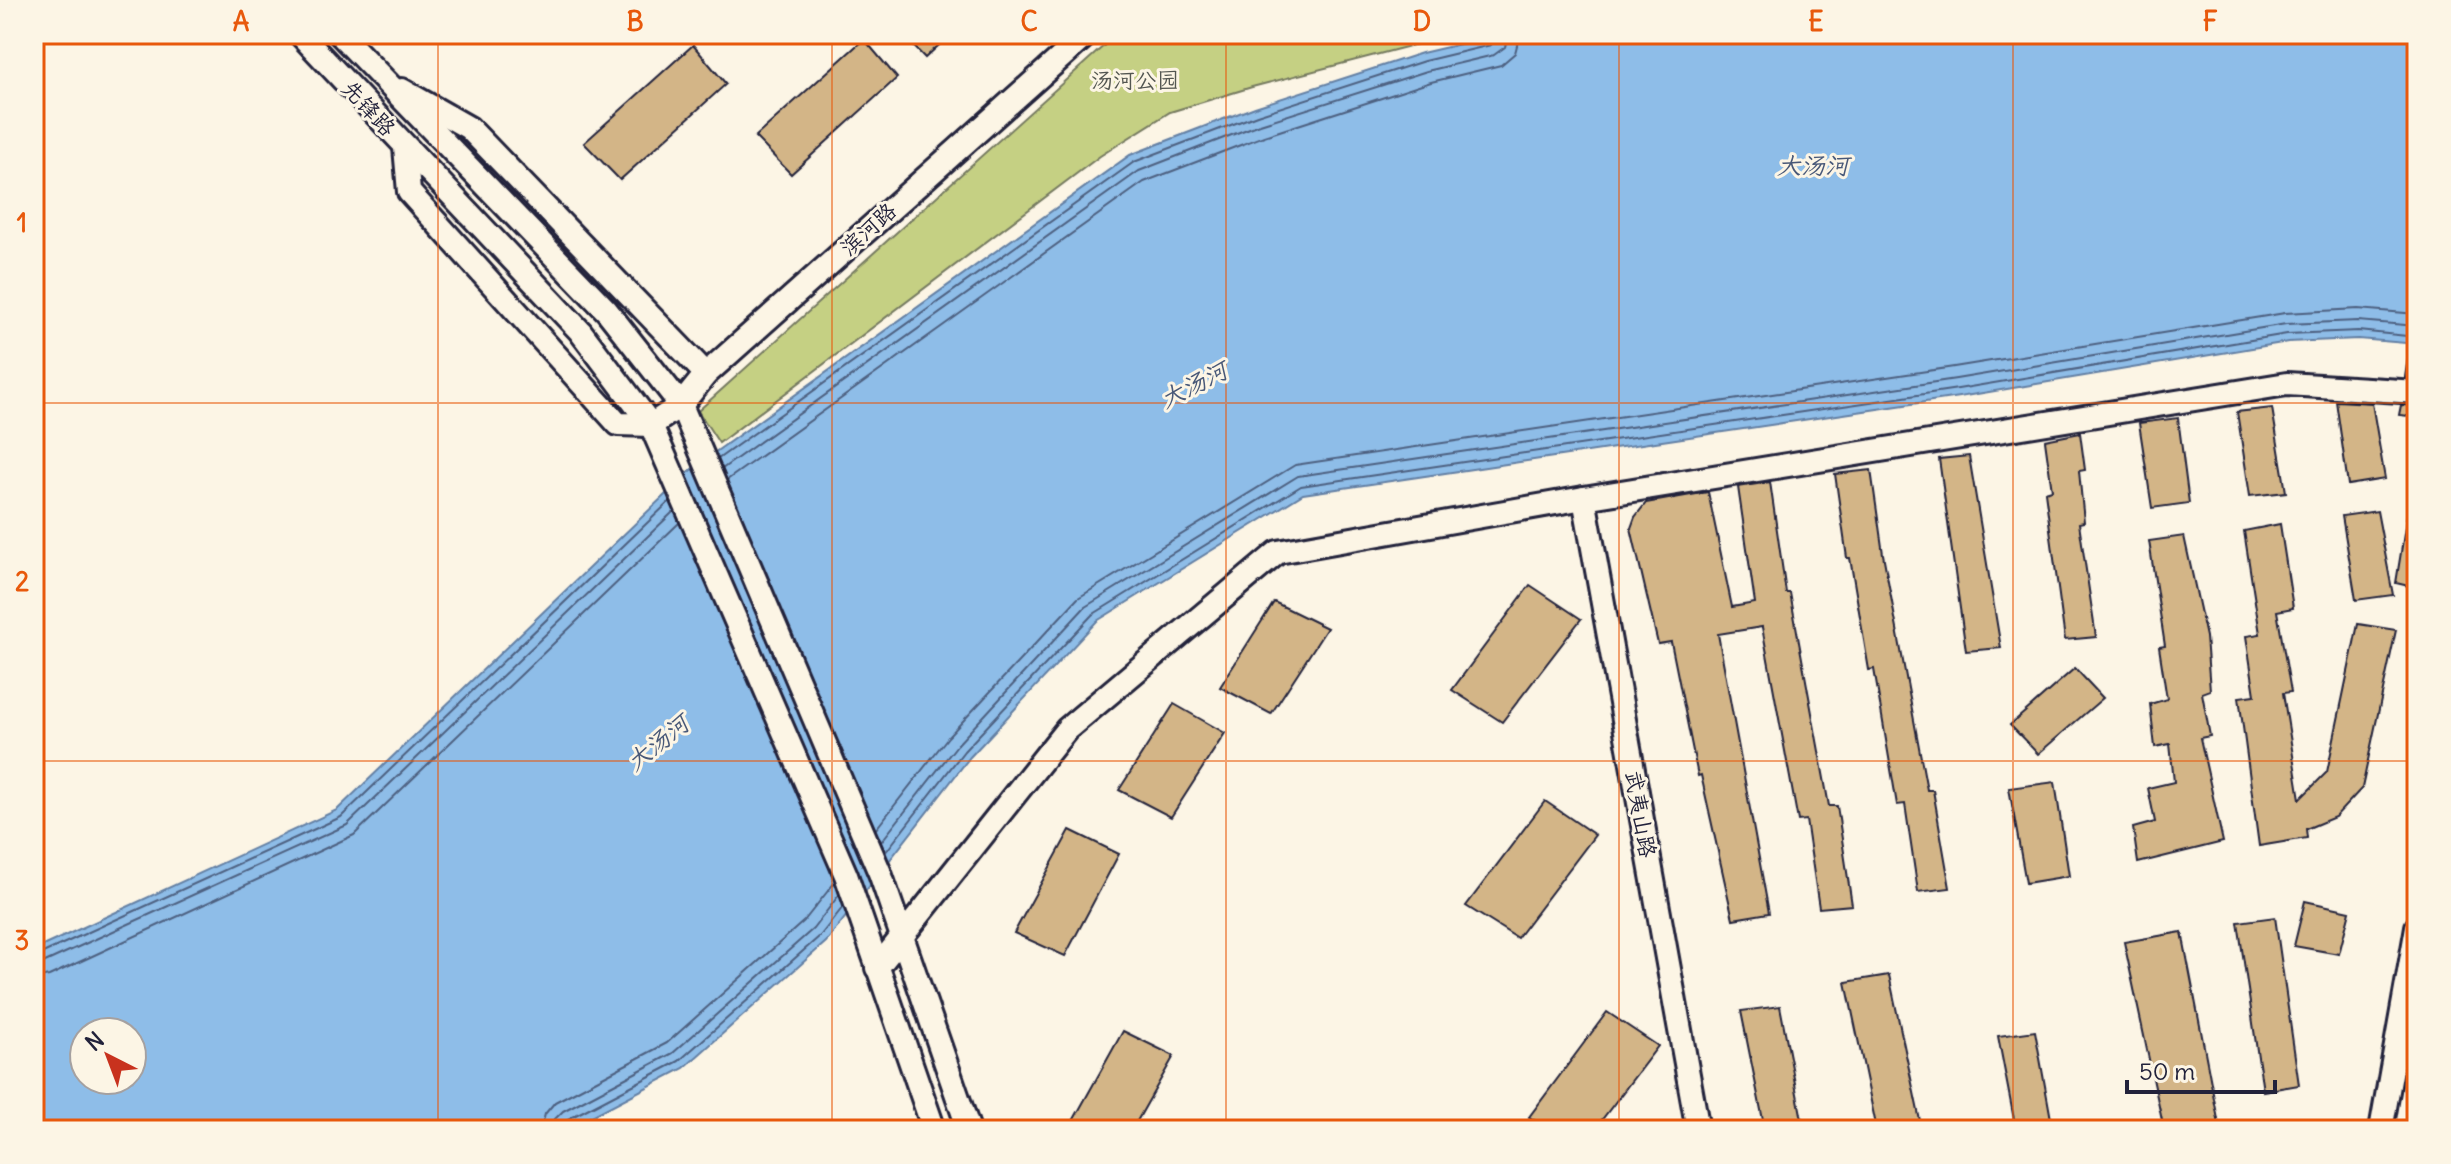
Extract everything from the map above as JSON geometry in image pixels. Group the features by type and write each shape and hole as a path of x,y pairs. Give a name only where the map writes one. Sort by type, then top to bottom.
{"street":[{"name":"先锋路","path":"300,34 580,331 651,425 846,875 934,1130"},
{"path":"340,34 607,311 681,405 880,873 969,1130"},
{"name":"滨河路","path":"651,425 681,405 706,374 1087,34"},
{"path":"380,77 469,128 706,374"},
{"path":"405,147 409,192 618,424 651,425"},
{"path":"877,968 1067,729 1278,552 1584,498 2287,384 2417,392"},
{"name":"武夷山路","path":"1584,498 1698,1130"},
{"path":"2381,1130 2417,927"}],"green space":[{"name":"汤河公园","path":"1117,34 1456,34 1252,87 1170,112 1100,156 719,443 698,411"}],"water":[{"name":"大汤河","path":"1503,34 2417,34 2417,344 2358,339 2288,342 1959,397 1303,494 1097,621 970,757 826,942 684,1068 565,1130 34,1130 34,950 337,810 693,468 1130,155 1255,107 1422,53"}],"building":[{"path":"902,34 951,34 925,58"},
{"path":"864,39 897,78 791,174 755,137"},
{"path":"693,45 726,84 620,180 584,143"},
{"path":"2408,358 2417,359 2417,378 2405,377"},
{"path":"2336,401 2372,403 2385,479 2348,485"},
{"path":"2401,405 2417,406 2417,417 2399,415"},
{"path":"2272,408 2286,492 2250,496 2237,412"},
{"path":"2178,418 2189,503 2152,508 2139,423"},
{"path":"2080,433 2085,470 2079,471 2084,522 2079,523 2096,637 2065,640 2045,492 2052,490 2045,440"},
{"path":"1969,456 2001,648 1966,651 1939,459"},
{"path":"1871,470 1883,554 1927,790 1933,790 1950,888 1918,892 1905,804 1897,805 1874,669 1869,670 1850,558 1847,558 1835,474"},
{"path":"1770,482 1786,593 1790,593 1829,806 1837,806 1852,905 1819,908 1806,820 1798,821 1762,627 1718,634 1769,913 1733,919 1701,775 1698,776 1671,642 1658,644 1631,528 1646,503 1708,492 1732,607 1755,603 1738,487"},
{"path":"2408,509 2417,510 2417,588 2396,583"},
{"path":"2377,511 2393,595 2356,600 2342,516"},
{"path":"2280,524 2293,608 2277,611 2291,692 2283,693 2300,799 2327,772 2358,624 2396,630 2362,788 2335,817 2306,829 2307,838 2259,846 2239,697 2255,695 2246,636 2260,634 2244,531"},
{"path":"2184,536 2206,637 2210,690 2202,693 2210,736 2200,738 2223,842 2138,863 2133,828 2155,822 2148,788 2174,782 2170,744 2155,747 2150,704 2167,699 2159,647 2165,646 2149,541"},
{"path":"1530,585 1581,619 1502,722 1452,690"},
{"path":"1274,602 1327,628 1271,714 1220,687"},
{"path":"2075,668 2103,698 2038,754 2010,725"},
{"path":"1174,704 1225,733 1171,817 1119,790"},
{"path":"2055,782 2069,876 2026,883 2009,788"},
{"path":"1545,801 1595,835 1517,938 1466,906"},
{"path":"1070,830 1119,854 1065,956 1014,933"},
{"path":"2305,901 2350,911 2339,954 2294,946"},
{"path":"2275,917 2299,1085 2263,1091 2238,922"},
{"path":"2182,932 2220,1130 2164,1130 2124,942"},
{"path":"1889,975 1922,1130 1877,1130 1846,982"},
{"path":"1780,1006 1804,1130 1765,1130 1741,1011"},
{"path":"1607,1012 1658,1046 1594,1130 1550,1130 1529,1117"},
{"path":"1123,1031 1174,1056 1132,1130 1068,1130"},
{"path":"2035,1031 2053,1130 2016,1130 1998,1036"}]}
